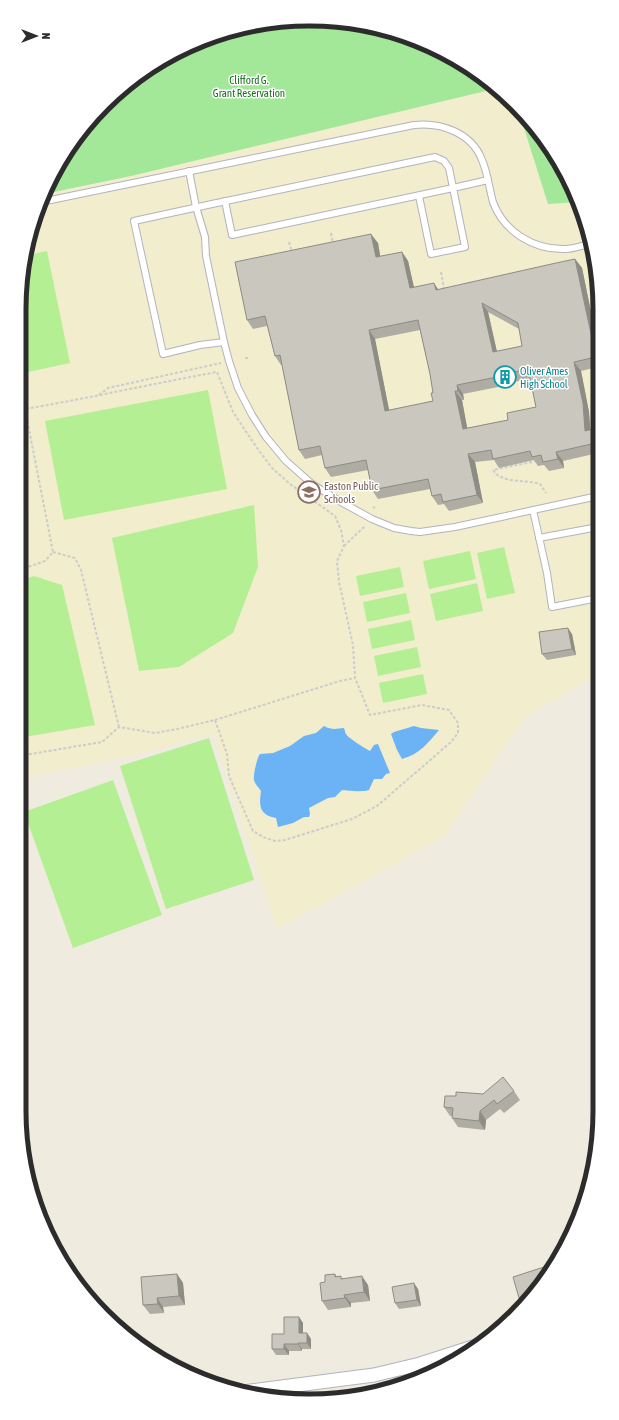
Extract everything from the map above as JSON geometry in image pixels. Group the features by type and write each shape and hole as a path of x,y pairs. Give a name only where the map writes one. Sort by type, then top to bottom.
{"street":[{"path":"259,1390 374,1375 420,1364 457,1352"}],"lane":[{"path":"48,200 414,124 432,124 441,125 457,132 471,144 482,158 494,203 498,212 504,221 518,235 536,245 556,249 567,249 585,245"},
{"path":"224,342 200,345 163,354 134,221 432,158 442,159 448,166 454,188 465,247 432,254 419,196"},
{"path":"189,171 196,207 205,237 206,256 224,342 233,374 244,401 260,428 286,461 312,484 372,519 410,532 426,532 455,527 593,497"},
{"path":"225,201 232,234 419,196 488,180"},
{"path":"533,510 552,607 593,599"},
{"path":"539,538 593,528"}],"path":[{"path":"331,233 333,244"},
{"path":"289,242 292,252"},
{"path":"441,272 444,289"},
{"path":"245,358 250,358"},
{"path":"98,395 108,388 218,364"},
{"path":"26,409 217,372 233,412 257,448 272,468 290,484 334,516 341,530 344,546"},
{"path":"26,414 53,552"},
{"path":"537,461 493,470 495,474 501,478 540,484 546,493"},
{"path":"215,720 227,754 230,776 253,831 263,837 275,841 285,840 352,819 378,806 451,742 458,733 458,723 448,710 422,705 370,715 355,678 353,645 339,582 337,561 344,546 372,519"},
{"path":"26,568 45,561 53,552"},
{"path":"53,552 75,558 81,570 119,727"},
{"path":"119,727 154,733 177,729 215,720 340,681 355,678"},
{"path":"26,755 102,742 119,727"}],"shaded area":[{"name":"Easton Public Schools","path":"489,90 523,123 555,168 564,184 578,218 588,254 591,272 593,310 593,677 525,717 445,836 277,929 213,734 129,757 26,777 26,310 28,272 31,254 41,218 52,192 131,176"}],"green space":[{"name":"Clifford G. Grant Reservation","path":"310,26 347,28 365,31 401,41 435,55 467,74 489,90 131,176 52,192 64,168 85,137 96,123 123,96 152,74 184,55 218,41 254,31 272,28"},
{"path":"522,122 555,168 572,202 548,204"},
{"path":"47,251 70,363 26,372 26,310 28,272 31,254"},
{"path":"208,390 227,489 64,520 45,421"},
{"path":"254,505 258,567 233,633 179,667 139,671 112,538"},
{"path":"504,547 515,593 487,599 477,553"},
{"path":"470,551 476,579 429,589 423,561"},
{"path":"400,567 404,587 360,596 356,576"},
{"path":"34,576 62,585 95,725 26,737 26,579"},
{"path":"477,583 483,611 436,621 430,594"},
{"path":"406,593 410,613 367,622 363,602"},
{"path":"411,620 415,640 372,649 368,629"},
{"path":"417,647 421,667 378,676 374,656"},
{"path":"423,674 427,694 383,703 379,683"},
{"path":"209,738 254,880 166,909 120,766"},
{"path":"113,780 162,915 73,948 26,818 26,811"}],"water":[{"path":"324,726 331,729 344,728 347,736 370,751 374,745 378,744 390,773 386,774 382,779 374,779 369,790 367,791 342,790 335,797 328,798 309,808 309,817 304,817 293,823 278,827 276,818 266,815 261,809 261,791 254,780 259,756 260,754 273,753 290,746 304,736 316,733"},
{"path":"414,726 439,730 419,751 402,759 391,734"}],"building":[{"name":"Oliver Ames High School","path":"371,234 376,257 402,252 410,288 434,283 436,290 575,259 593,343 593,358 574,362 583,403 585,431 593,429 593,444 556,452 558,459 543,462 541,455 532,457 530,451 493,459 491,450 468,454 477,495 443,502 441,494 432,496 428,479 372,490 366,460 325,468 320,446 299,450 280,355 275,356 265,316 247,320 235,262","holes":["482,303 518,323 522,346 493,352","418,320 430,374 433,401 385,411 369,330","528,369 536,407 507,413 508,420 463,429 455,391 458,391 457,385"]},
{"path":"568,628 572,649 542,654 539,632"},
{"path":"503,1077 514,1091 497,1104 494,1100 480,1111 479,1121 452,1118 453,1108 444,1107 445,1096 456,1096 456,1092 483,1094"},
{"path":"546,1266 523,1297 519,1298 513,1277"},
{"path":"177,1274 179,1296 157,1298 158,1304 143,1305 141,1277"},
{"path":"335,1274 335,1277 341,1276 341,1279 362,1276 364,1292 344,1295 345,1298 322,1301 320,1283 325,1282 325,1275"},
{"path":"414,1283 417,1300 395,1303 392,1287"},
{"path":"284,1317 299,1317 299,1333 307,1333 307,1343 284,1344 284,1349 272,1349 272,1334 284,1334"}],"place":[{"name":"Oliver Ames High School","path":"505,377"},
{"name":"Easton Public Schools","path":"309,492"}]}
